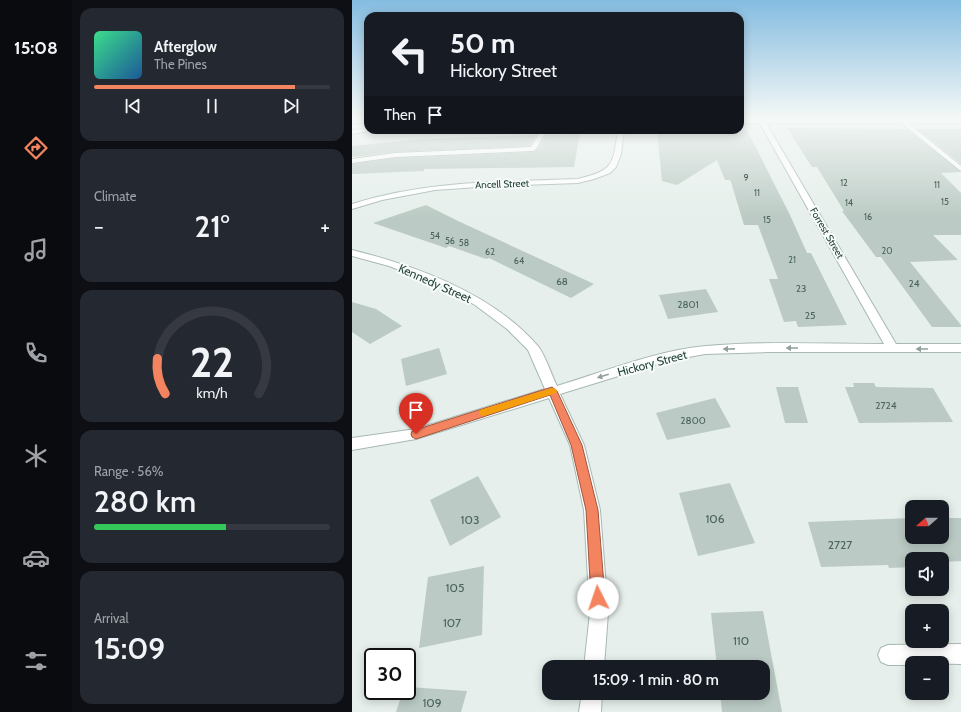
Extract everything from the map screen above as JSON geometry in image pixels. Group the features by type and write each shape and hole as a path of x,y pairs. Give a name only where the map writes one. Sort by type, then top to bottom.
{"street":[{"path":"352,161 395,155 482,151"},
{"name":"Ancell Street","path":"352,207 383,196 424,188 578,181 602,175 613,168 617,160 618,151"},
{"name":"Forrest Street","path":"779,151 893,349"},
{"path":"939,151 961,169"},
{"name":"Kennedy Street","path":"352,253 392,264 449,286 479,303 511,326 533,348 577,445 592,510 599,613 595,660"},
{"name":"Hickory Street","path":"352,444 416,434 666,357 705,350 961,348"},
{"path":"888,654 961,654"},
{"path":"590,712 591,700"}],"building":[{"path":"352,151 412,151 395,152 352,157"},
{"path":"577,151 574,167 424,169 424,171 352,174 352,164 395,158"},
{"path":"659,151 758,151 790,215 807,253 811,253 847,325 798,327 796,321 784,322 769,279 778,279 758,225 744,225 731,182 730,180 725,180 717,160 677,185 662,181"},
{"path":"802,151 935,151 961,172 941,173 961,193 961,235 933,235 958,260 910,262 961,325 961,327 932,327 881,257 876,257 842,211 844,211 817,167 812,167"},
{"path":"945,151 961,151 961,164"},
{"path":"426,205 594,284 571,298 489,258 486,259 449,246 446,248 373,223"},
{"path":"706,289 718,312 668,319 659,295"},
{"path":"352,302 376,309 402,326 370,344 352,332"},
{"path":"439,348 447,374 406,386 401,359"},
{"path":"853,383 874,383 876,387 933,388 953,422 859,423 845,387 854,387"},
{"path":"776,387 798,387 808,423 785,423"},
{"path":"715,398 731,427 667,440 656,413"},
{"path":"478,476 501,517 450,546 430,500"},
{"path":"730,483 755,543 698,556 679,493"},
{"path":"905,518 905,544 949,544 949,518 961,518 961,561 949,562 949,552 905,552 905,567 889,568 888,565 821,567 808,522"},
{"path":"484,566 482,635 419,648 428,577"},
{"path":"763,611 782,712 722,712 721,700 770,700 770,660 716,660 711,613"},
{"path":"416,688 467,691 461,712 396,712 400,700 416,700"}],"slow traffic":[{"path":"484,413 552,391"}],"route":[{"path":"416,434 552,391 577,445 592,510 598,598"}]}
